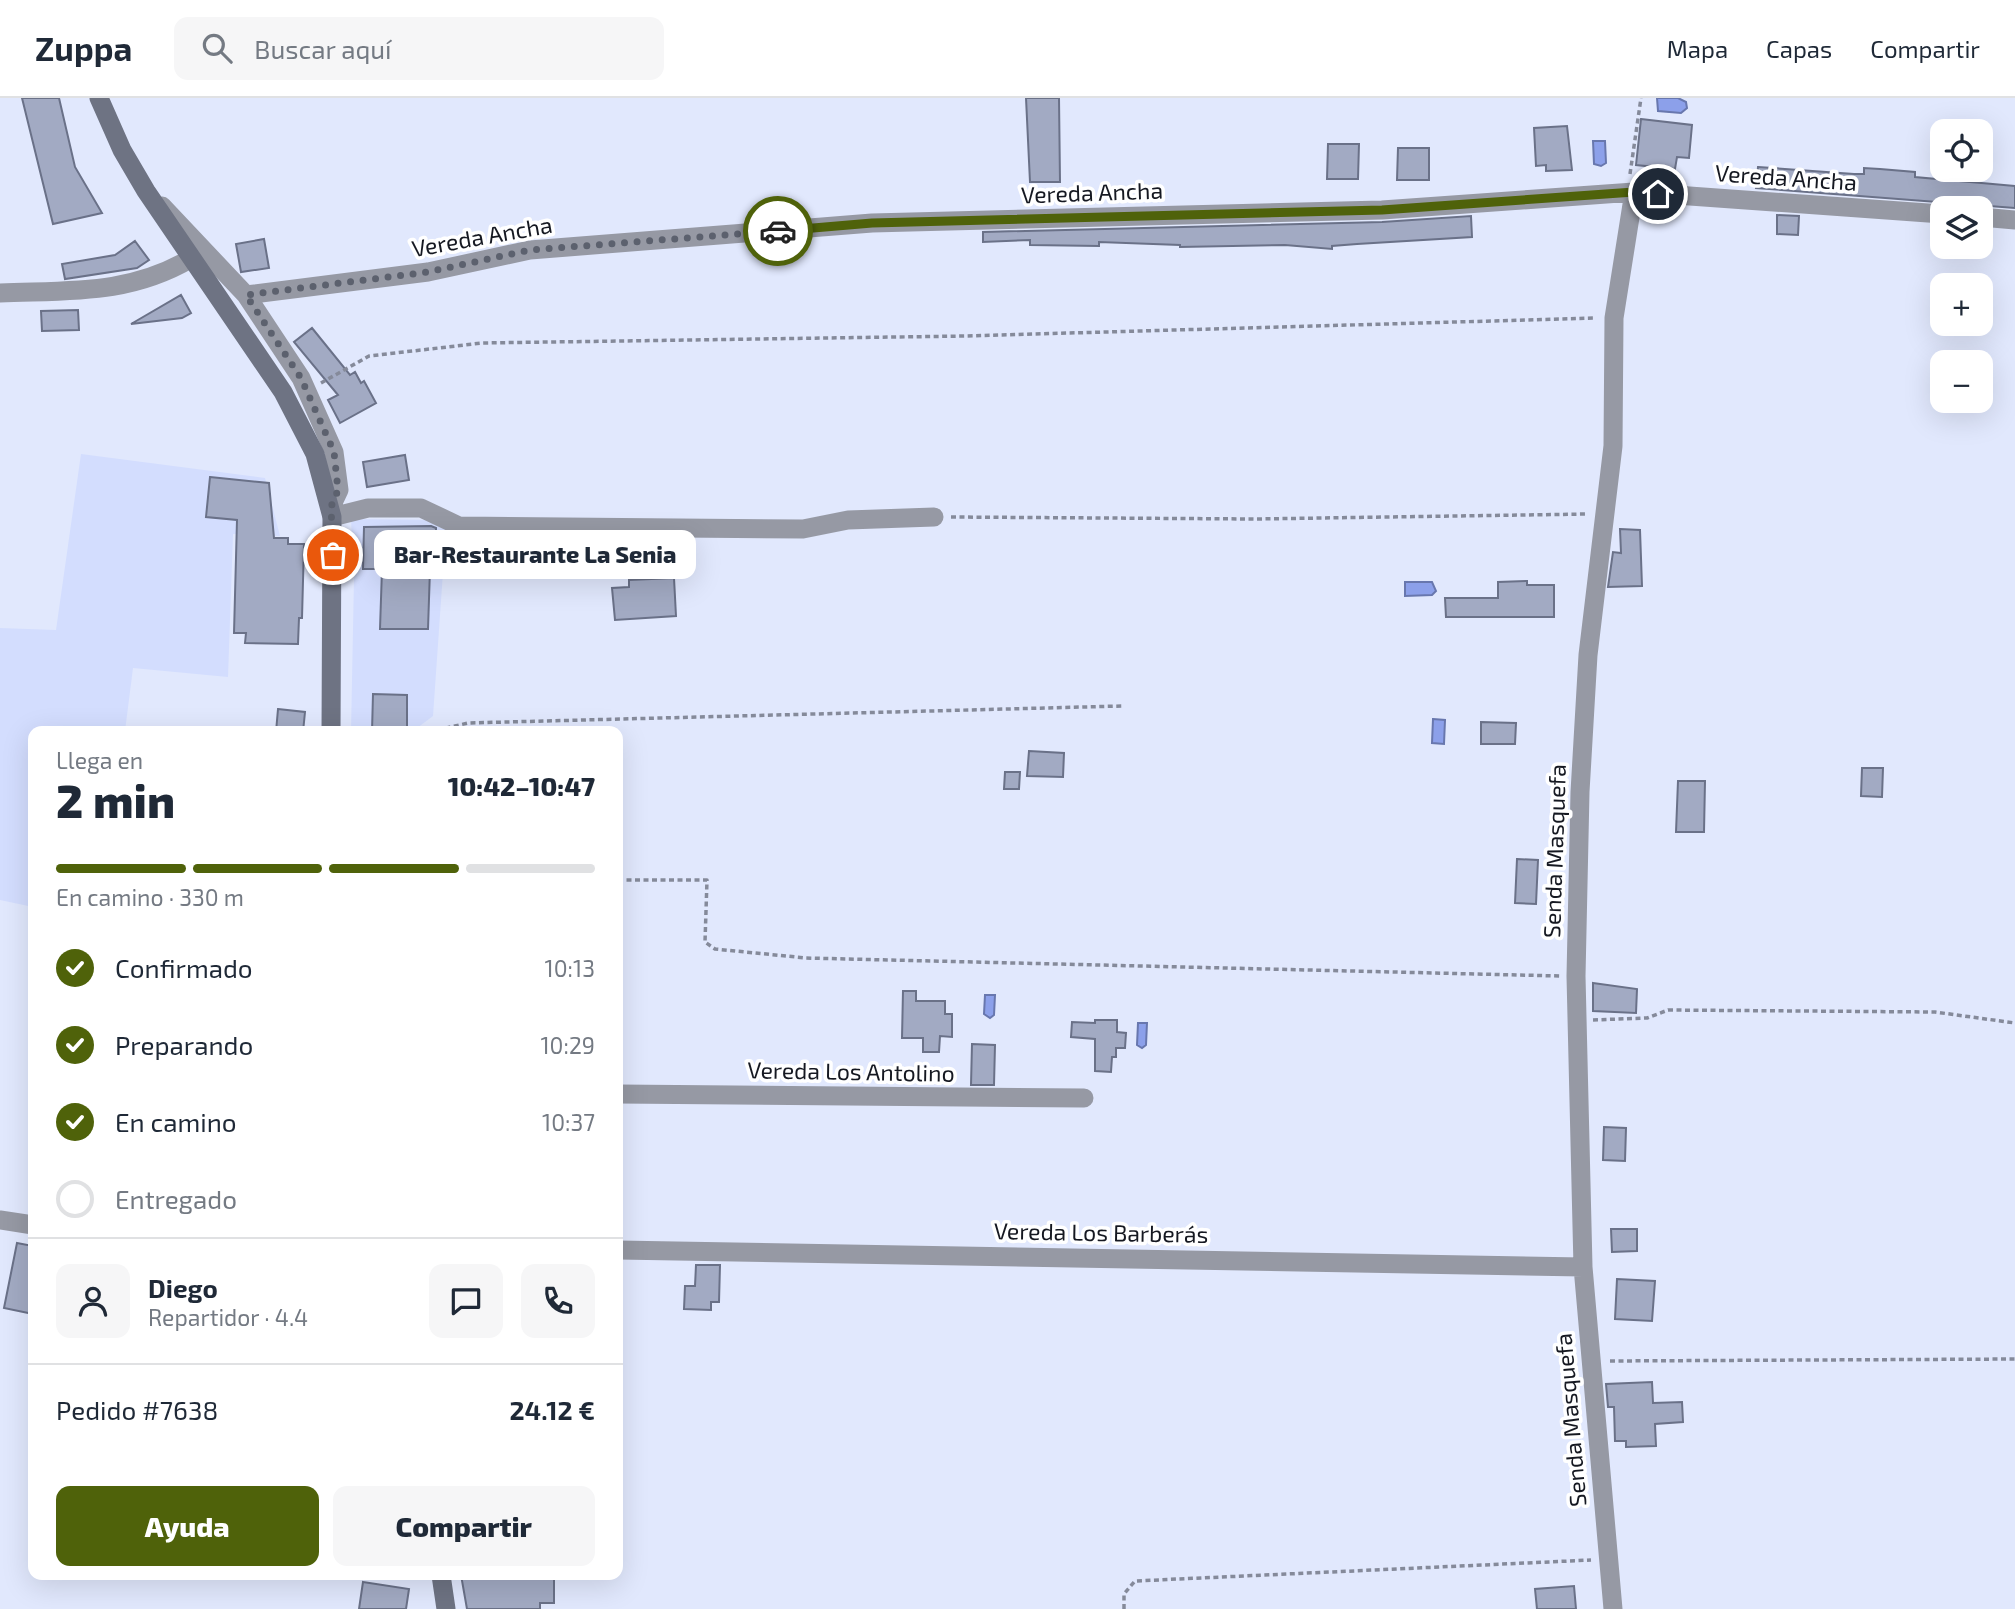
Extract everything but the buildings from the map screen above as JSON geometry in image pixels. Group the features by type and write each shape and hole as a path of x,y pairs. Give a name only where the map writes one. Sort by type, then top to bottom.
{"main road":[{"path":"99,98 122,150 146,191 301,422 315,454 331,512 331,726"},
{"path":"442,1580 446,1609"}],"street":[{"path":"146,191 246,295 307,391 334,452 338,490 331,512 368,508 421,508 459,526 790,528 848,520 934,517"},
{"name":"Vereda Ancha","path":"246,295 428,272 530,250 872,223 1382,210 1634,192 1930,213"},
{"name":"Senda Masquefa","path":"1613,1609 1583,1267 1576,976 1580,792 1588,655 1613,446 1614,318 1634,192"},
{"path":"1993,218 2015,220"},
{"path":"0,293 128,285 162,275 190,258"},
{"name":"Vereda Los Antolino","path":"623,1094 1084,1098"},
{"path":"0,1220 28,1224"},
{"name":"Vereda Los Barberás","path":"623,1251 1583,1267"}],"path":[{"path":"1634,192 1629,180 1641,98"},
{"path":"307,391 369,356 482,343 965,336 1614,318"},
{"path":"934,517 1255,519 1604,514"},
{"path":"455,726 468,723 1122,706"},
{"path":"623,880 707,880 705,942 715,949 820,958 1576,976"},
{"path":"1577,1020 1647,1018 1668,1010 1935,1012 2015,1023"},
{"path":"1591,1361 2015,1359"},
{"path":"1124,1609 1125,1594 1135,1581 1607,1559"}],"shaded area":[{"path":"81,454 265,478 280,536 233,534 228,677 133,668 126,726 28,726 28,906 0,900 0,628 56,630"},
{"path":"351,519 434,520 446,529 433,716 420,726 351,726 354,578"}],"water":[{"path":"1657,98 1678,98 1686,102 1687,108 1681,113 1658,111"},
{"path":"1593,141 1605,141 1606,163 1601,166 1594,164"},
{"path":"629,548 630,564 624,564 621,560 609,561 609,550"},
{"path":"1405,582 1432,582 1436,591 1432,595 1405,596"},
{"path":"1433,719 1445,720 1444,744 1432,743"},
{"path":"985,995 995,995 994,1015 990,1018 984,1014"},
{"path":"1138,1023 1147,1023 1146,1045 1142,1048 1137,1045"}],"way so far":[{"path":"333,555 331,507 338,490 334,452 301,378 246,295 428,272 530,250 778,231"}],"place":[{"name":"Bar-Restaurante La Senia","path":"333,555"}],"route":[{"path":"778,231 872,223 1382,210 1634,192 1658,194"}]}
